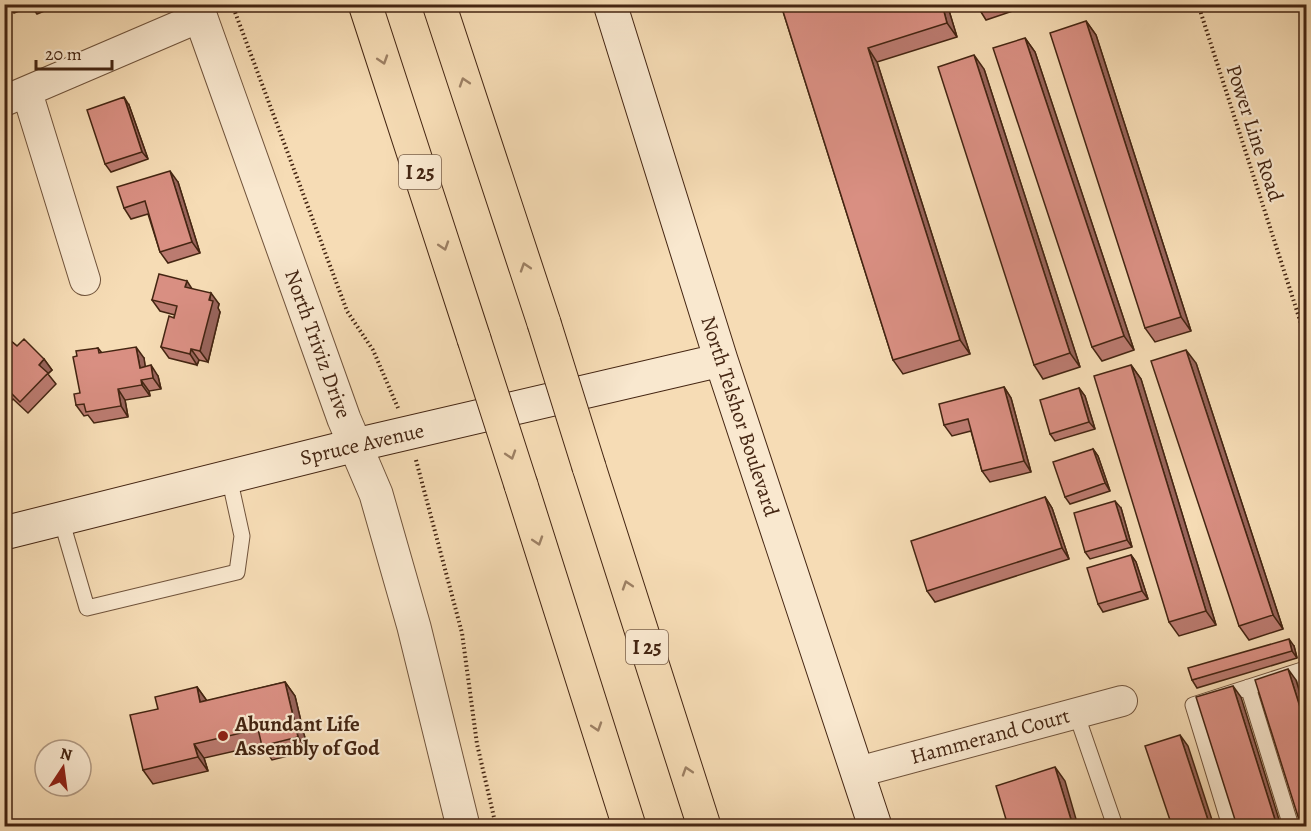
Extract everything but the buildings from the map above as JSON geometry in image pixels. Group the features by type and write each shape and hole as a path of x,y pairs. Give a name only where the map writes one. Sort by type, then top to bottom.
{"highway":[{"name":"I 25","path":"365,4 629,826"},
{"name":"I 25","path":"439,4 544,323 704,826"}],"main road":[{"name":"North Telshor Boulevard","path":"610,4 721,360 875,826"},
{"name":"North Triviz Drive","path":"198,11 356,445 376,494 414,627 463,826"},
{"name":"Spruce Avenue","path":"4,533 356,445 721,360"}],"street":[{"path":"85,280 16,97 198,11"},
{"name":"Hammerand Court","path":"858,772 1122,701"}],"lane":[{"path":"61,519 87,608 237,572 242,536 229,477"},
{"path":"1230,826 1193,705 1302,670 1306,684"},
{"path":"1248,687 1291,826"},
{"path":"1076,713 1114,826"}],"path":[{"name":"Power Line Road","path":"1198,4 1306,339"}],"place":[{"name":"Abundant Life Assembly of God","path":"223,736"}]}
